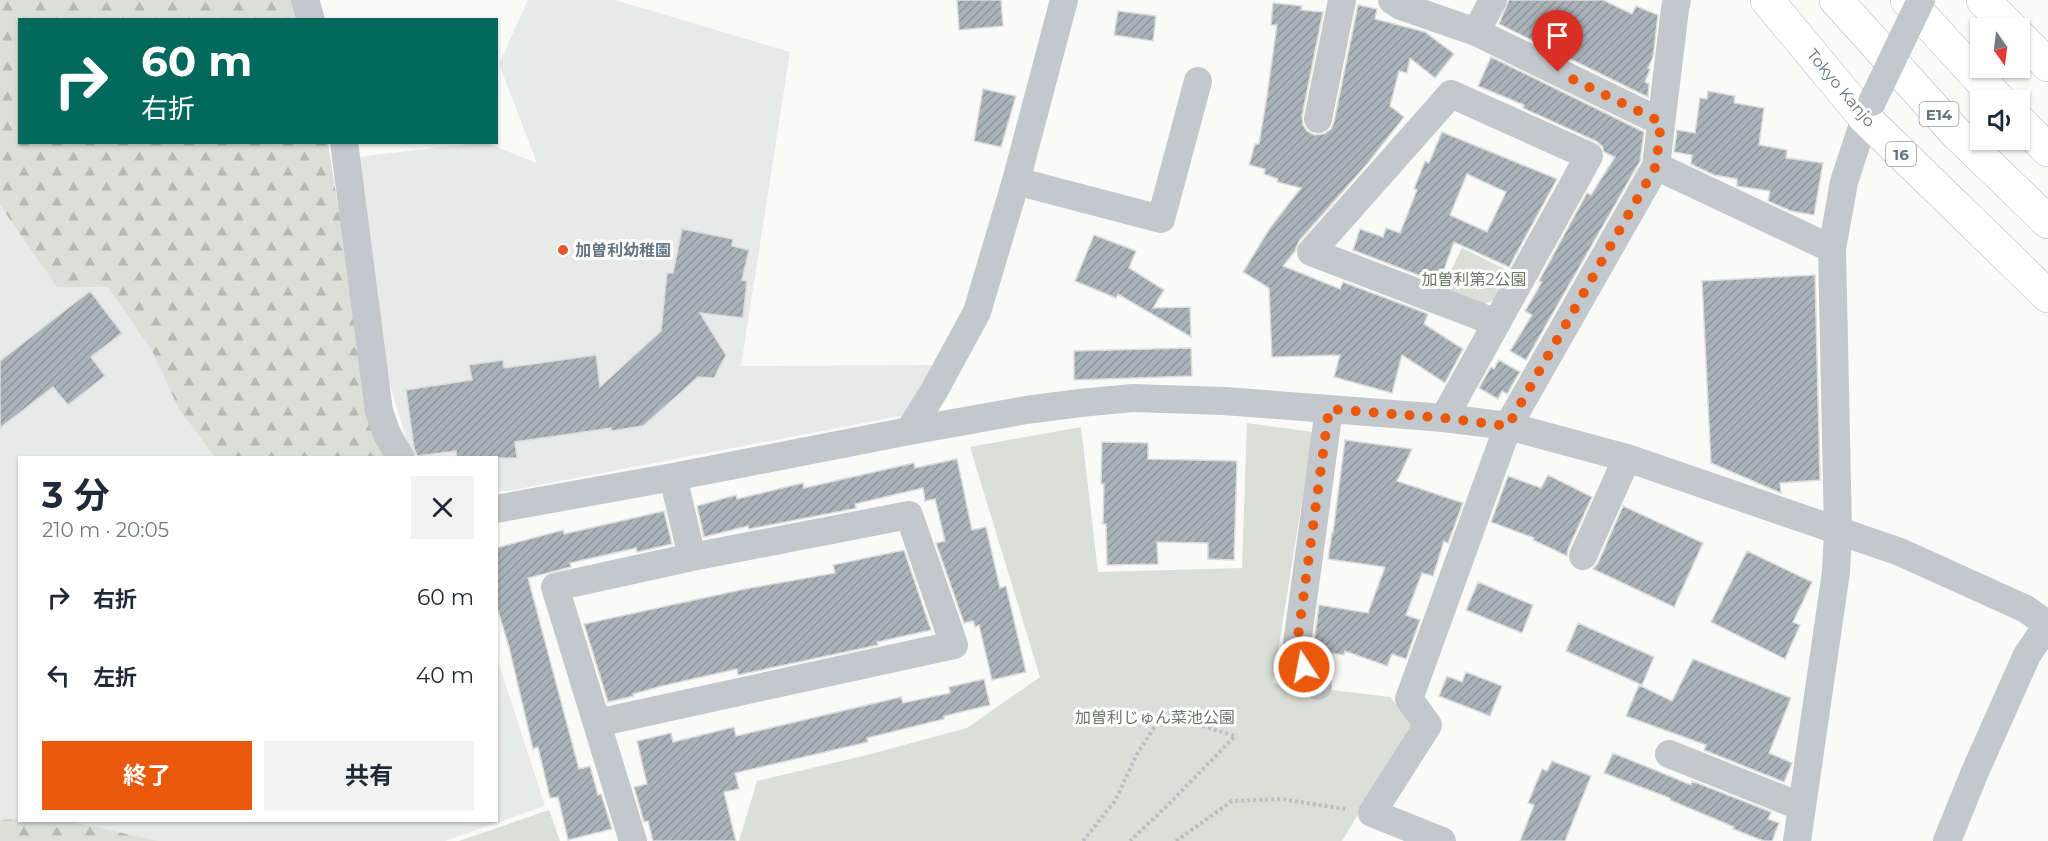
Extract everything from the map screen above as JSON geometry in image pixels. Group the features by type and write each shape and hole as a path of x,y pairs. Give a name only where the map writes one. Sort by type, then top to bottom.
{"highway":[{"name":"Tokyo Kanjo","path":"1767,0 2048,296"},
{"name":"E14","path":"1836,0 1955,132 2048,222"},
{"path":"1907,0 1990,90"},
{"path":"1983,0 2001,18"},
{"path":"2030,47 2048,65"},
{"path":"2030,132 2048,150"}],"street":[{"path":"305,0 310,18"},
{"path":"909,430 934,391 977,312 1016,181 1064,0"},
{"path":"1318,119 1341,0"},
{"path":"1392,0 1401,6 1476,32 1661,122"},
{"path":"1476,32 1492,0"},
{"path":"1442,841 1372,813 1428,725 1409,699 1508,426 1656,166 1674,9 1677,0"},
{"path":"1797,841 1836,572 1838,531 1832,249 1844,182 1869,110 1921,0"},
{"path":"1016,181 1161,219 1198,81"},
{"path":"1444,418 1497,323 1589,156 1451,94 1311,252 1497,323"},
{"path":"344,144 379,411 387,434 400,456"},
{"path":"1656,166 1832,249"},
{"path":"498,509 673,477 909,430 1026,410 1133,398 1224,401 1444,418 1508,426 1627,458 1900,552 2026,609 2048,625 2027,655 1947,841"},
{"path":"1318,686 1304,667 1297,644 1329,409"},
{"path":"1583,556 1627,458"},
{"path":"673,477 692,557"},
{"path":"597,723 954,645 909,515 692,557 555,587 633,841"},
{"path":"1670,754 1802,807"}],"path":[{"path":"1083,841 1115,801 1137,754 1163,714 1235,736 1130,841"},
{"path":"1176,841 1232,801 1281,799 1372,813"}],"shaded area":[{"name":"加曽利幼稚園","path":"528,0 615,0 790,52 741,366 938,365 905,415 508,491 498,491 498,456 412,456 376,337 358,157 467,144 489,144 537,163 499,64"},
{"path":"0,156 348,456 18,456 18,822 498,822 498,661 545,806 445,841 0,841"}],"green space":[{"path":"0,0 293,0 297,18 18,18 18,144 328,144 360,344 385,456 214,456 179,409 152,350 108,287 57,287 0,205"},
{"name":"加曽利第2公園","path":"1462,248 1511,272 1496,300 1478,306 1440,292"},
{"name":"加曽利じゅん菜池公園","path":"1247,423 1313,432 1273,683 1390,697 1412,724 1342,841 739,841 757,781 967,728 1040,677 970,447 1081,427 1098,572 1242,568"},
{"path":"549,810 560,841 459,841"},
{"path":"0,820 73,822 158,841 0,841"}],"building":[{"path":"957,0 1001,0 1003,26 959,30"},
{"path":"1509,0 1603,0 1632,14 1636,6 1658,15 1653,57 1645,82 1649,84 1648,97 1499,24"},
{"path":"1273,3 1302,6 1301,10 1323,12 1302,116 1303,125 1314,135 1324,134 1331,129 1334,122 1358,5 1377,9 1375,19 1425,32 1454,54 1435,78 1410,58 1407,73 1399,71 1390,106 1404,117 1367,164 1299,241 1295,251 1283,266 1340,289 1343,282 1428,314 1424,324 1463,349 1445,383 1402,355 1392,393 1334,377 1340,355 1272,357 1269,288 1243,272 1270,228 1301,188 1277,182 1278,179 1264,174 1265,169 1249,165 1255,144 1259,144 1267,96 1277,25 1271,25"},
{"path":"1118,11 1156,16 1153,41 1114,35"},
{"path":"1491,57 1644,132 1640,161 1526,360 1510,351 1532,315 1525,311 1587,193 1591,195 1615,157 1604,152 1602,146 1596,141 1523,108 1524,105 1478,86"},
{"path":"983,89 1016,96 1001,147 974,141"},
{"path":"1708,91 1735,96 1734,103 1764,108 1759,145 1787,150 1786,158 1823,163 1814,215 1791,211 1768,201 1770,191 1737,186 1737,179 1714,175 1691,164 1692,155 1674,152 1677,130 1695,133 1700,98 1707,99"},
{"path":"1442,132 1557,179 1509,267 1454,242 1439,283 1353,250 1360,229 1383,237 1386,228 1400,233 1417,190 1414,189 1425,161 1429,163","holes":["1467,174 1506,192 1487,232 1450,215"]},
{"path":"682,229 733,239 732,246 749,250 742,280 747,281 743,318 700,313 726,355 714,378 698,377 643,426 611,431 611,428 515,442 517,458 456,456 456,451 417,456 406,390 472,380 469,365 503,360 504,368 596,355 600,387 661,331 667,273 673,273"},
{"path":"1094,235 1136,251 1129,268 1164,290 1153,308 1190,307 1191,337 1118,294 1116,298 1075,281"},
{"path":"1815,275 1820,480 1780,483 1781,493 1711,463 1702,281"},
{"path":"90,291 122,333 91,357 105,376 68,405 53,387 0,428 0,361"},
{"path":"1191,348 1192,376 1074,380 1074,351"},
{"path":"1499,360 1520,372 1507,394 1502,391 1498,399 1479,388 1491,367 1494,369"},
{"path":"1345,440 1412,449 1397,481 1463,503 1448,543 1444,541 1433,576 1422,573 1406,615 1420,620 1406,659 1392,654 1387,666 1345,651 1344,655 1316,651 1314,643 1319,605 1368,613 1385,567 1328,559"},
{"path":"1102,442 1148,443 1148,459 1237,461 1234,560 1208,559 1208,543 1157,542 1158,564 1107,565 1106,524 1103,524 1104,484 1101,484"},
{"path":"957,459 972,530 986,527 1000,588 1006,586 1026,672 992,680 979,625 975,627 973,621 964,623 936,543 945,541 935,499 925,501 923,488 855,504 856,508 852,509 749,529 748,526 704,537 697,506 736,495 737,499 803,483 804,488 914,463 915,468"},
{"path":"1548,475 1592,497 1568,549 1567,556 1533,540 1534,538 1491,522 1508,476 1541,488"},
{"path":"1623,506 1703,543 1674,607 1593,569 1598,563"},
{"path":"664,511 672,544 637,552 636,548 570,563 571,567 528,578 579,769 590,766 598,795 601,794 612,829 568,840 558,797 550,798 538,747 533,749 498,611 498,547 563,530 564,534"},
{"path":"904,550 931,630 877,642 878,645 738,675 737,669 662,686 608,702 584,624 745,589 835,573 833,565"},
{"path":"1747,551 1812,582 1793,622 1800,625 1785,659 1711,622"},
{"path":"1478,582 1533,605 1522,633 1466,610"},
{"path":"1578,623 1654,657 1642,685 1566,651"},
{"path":"1693,659 1791,698 1769,753 1792,763 1784,782 1704,750 1706,745 1626,716 1639,685 1672,701"},
{"path":"1466,672 1502,686 1490,716 1439,696 1447,676 1462,682"},
{"path":"984,679 990,705 867,738 868,742 735,773 739,789 724,792 736,841 653,841 648,821 644,822 634,787 647,784 637,741 671,733 673,742 734,727 736,736 901,697 903,703 950,693 949,687"},
{"path":"1613,753 1691,785 1692,781 1771,812 1768,819 1779,823 1772,841 1764,841 1733,829 1734,827 1670,800 1670,798 1604,773"},
{"path":"1552,761 1591,776 1565,841 1520,841 1534,805 1528,803 1542,769 1547,771"}],"place":[{"name":"加曽利幼稚園","path":"563,250"}],"route":[{"path":"1304,667 1297,644 1329,409 1444,418 1508,426 1656,166 1661,122 1558,72"}]}
